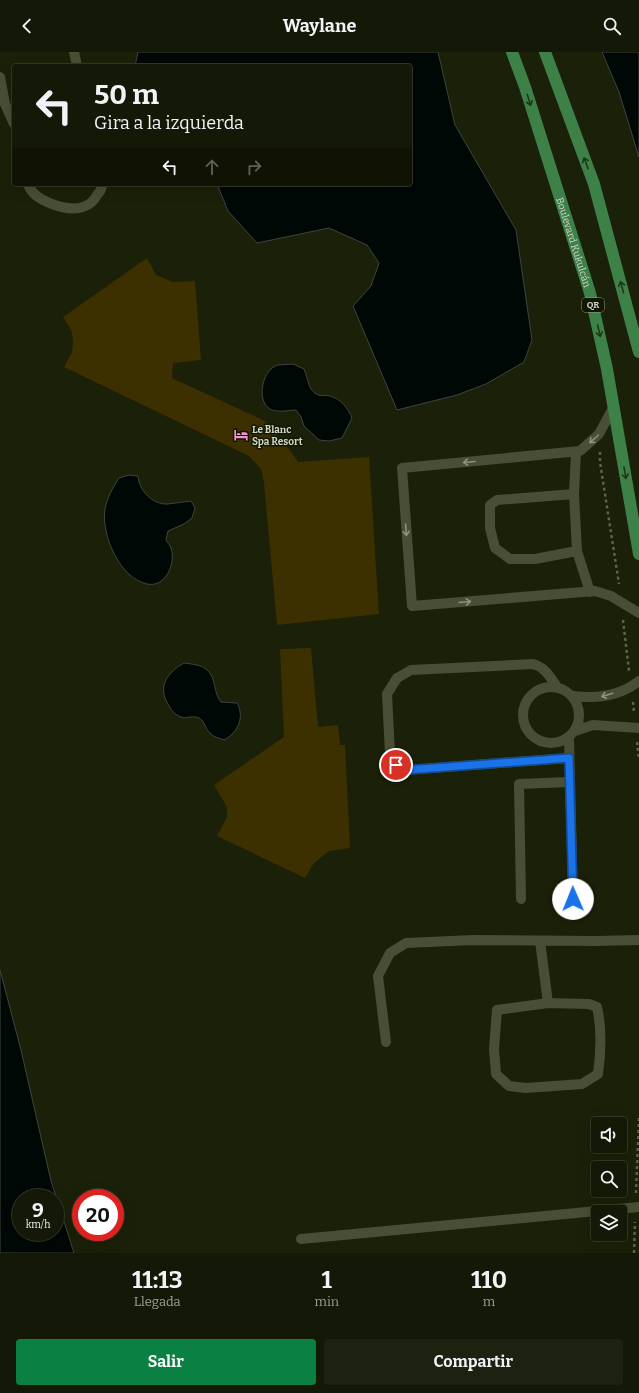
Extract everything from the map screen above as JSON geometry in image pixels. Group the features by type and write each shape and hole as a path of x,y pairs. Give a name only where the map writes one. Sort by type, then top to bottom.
{"main road":[{"path":"545,52 594,184 639,352"},
{"name":"Boulevard Kukulcán","path":"514,58 525,87 590,293 614,406 639,554"}],"lane":[{"path":"74,52 77,64"},
{"path":"0,77 4,104 12,120"},
{"path":"29,186 42,200 64,208 82,207 94,201 102,186"},
{"path":"614,406 599,434 580,451 402,468 412,606 595,591 611,596 639,613"},
{"path":"576,452 574,494 578,551 590,592"},
{"path":"574,494 497,500 490,505 490,528 495,548 510,559 535,558 578,551"},
{"path":"557,687 544,669 533,664 411,670 397,678 387,694 390,754 396,765 406,770 569,758"},
{"path":"572,696 586,698 601,697 631,687 639,680"},
{"path":"573,899 569,758 572,734 579,722 580,713 578,704 565,690 557,687 546,687 537,691 530,697 525,705 523,715 524,724 528,732 535,739 543,743 552,744 561,742 572,734 593,725 639,728"},
{"path":"521,899 519,784 570,782"},
{"path":"386,1042 378,976 390,953 406,943 474,940 639,940"},
{"path":"540,941 548,1003"},
{"path":"548,1003 589,1004 597,1007 601,1052 598,1074 582,1084 526,1088 509,1086 496,1074 494,1049 497,1010 548,1003"},
{"path":"301,1239 637,1207"}],"path":[{"path":"634,1253 637,1207 639,1117"}],"shaded area":[{"path":"138,52 438,52 455,125 516,230 532,340 524,362 486,384 457,395 397,410 353,306 371,286 379,263 367,245 329,228 257,243 228,211 218,186 412,186 412,64 135,64"},
{"path":"602,52 639,52 639,157 619,92"},
{"path":"293,364 304,369 310,388 316,394 334,397 344,404 352,418 342,438 329,441 319,440 304,426 301,417 296,410 277,411 270,409 266,405 262,392 263,384 270,370 277,365"},
{"path":"129,475 138,476 141,487 152,500 162,504 191,501 195,508 192,518 184,524 168,531 166,540 171,547 171,567 164,578 154,584 147,584 137,580 120,564 109,542 106,530 105,509 112,489 119,478"},
{"path":"184,663 204,667 212,677 219,700 221,702 237,703 240,714 239,724 233,733 224,740 211,734 203,721 199,718 181,717 176,715 170,708 165,697 164,685 169,675"},
{"path":"0,970 21,1050 54,1189 12,1189 12,1241 64,1241 64,1222 74,1253 0,1253"}],"building":[{"name":"Le Blanc Spa Resort","path":"147,258 156,275 173,282 195,281 201,360 173,363 172,378 265,421 298,462 369,457 379,614 277,625 264,483 261,469 249,456 64,367 72,352 73,342 72,332 63,317"},
{"path":"311,648 318,727 338,725 340,745 345,745 350,848 329,851 314,863 305,878 217,836 227,817 227,807 214,785 284,737 280,649"}],"place":[{"name":"Le Blanc Spa Resort","path":"241,435"}],"route":[{"path":"396,765 406,770 569,758 573,899"}]}
